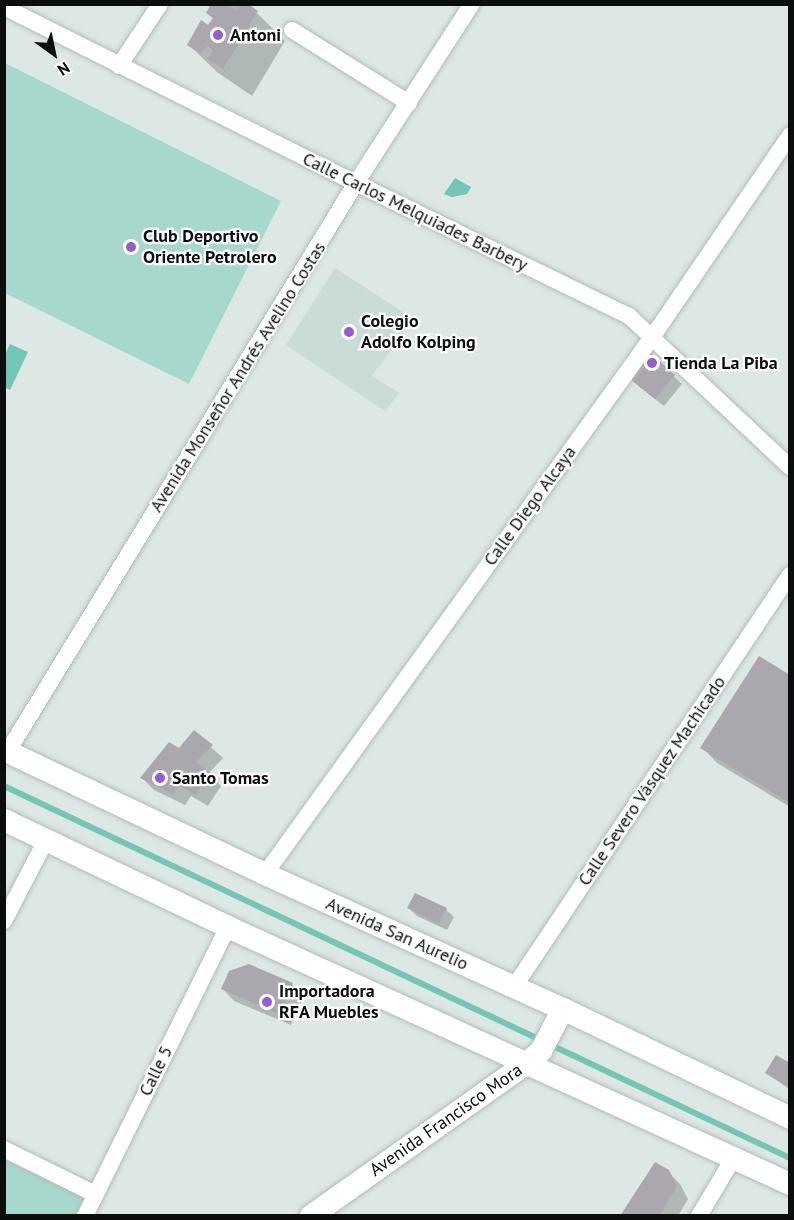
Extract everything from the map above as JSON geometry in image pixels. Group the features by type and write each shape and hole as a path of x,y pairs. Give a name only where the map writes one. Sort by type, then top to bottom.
{"main road":[{"name":"Avenida San Aurelio","path":"6,751 266,874 514,987 560,1016 789,1118"},
{"path":"4,820 228,927 533,1058 789,1184"},
{"name":"Avenida Francisco Mora","path":"311,1215 533,1058 560,1016"}],"street":[{"path":"119,66 160,4"},
{"name":"Avenida Monseñor Andrés Avelino Costas","path":"6,751 356,183 472,4"},
{"name":"Calle Carlos Melquiades Barbery","path":"4,7 119,66 629,316 653,336 789,466"},
{"path":"292,30 409,103"},
{"name":"Calle Diego Alcaya","path":"266,874 653,336 789,135"},
{"name":"Calle Severo Vásquez Machicado","path":"514,987 789,575"},
{"path":"4,921 46,840"},
{"name":"Calle 5","path":"85,1215 228,927"},
{"path":"4,1149 95,1194"},
{"path":"699,1215 734,1157"}],"shaded area":[{"name":"Club Deportivo Oriente Petrolero","path":"5,63 281,201 189,384 5,293"},
{"path":"455,178 471,187 467,194 452,197 444,194"},
{"name":"Colegio Adolfo Kolping","path":"335,268 414,319 372,376 399,393 385,411 286,345"},
{"path":"10,344 28,352 10,390 4,387 5,355"},
{"path":"4,1159 84,1198 75,1215 5,1215"}],"building":[{"name":"Antoni","path":"211,4 232,4 230,7 237,11 241,4 248,4 258,11 223,69 208,59 213,50 207,46 201,54 187,45 201,20 208,25 213,18 206,13"},
{"name":"Tienda La Piba","path":"649,351 675,375 655,399 631,380"},
{"path":"759,656 790,675 790,803 700,748"},
{"path":"194,730 213,745 196,762 211,773 195,795 179,785 173,794 140,778 169,742 179,748"},
{"path":"415,893 447,908 439,924 407,908"},
{"name":"Importadora RFA Muebles","path":"249,964 293,983 279,1014 221,989 229,971"},
{"path":"776,1055 790,1063 790,1085 786,1086 765,1073"},
{"path":"655,1162 669,1170 677,1186 659,1216 620,1216"}],"waterway":[{"path":"4,786 790,1158"}],"place":[{"name":"Antoni","path":"218,35"},
{"name":"Club Deportivo Oriente Petrolero","path":"131,247"},
{"name":"Colegio Adolfo Kolping","path":"349,332"},
{"name":"Tienda La Piba","path":"652,363"},
{"name":"Santo Tomas","path":"160,778"},
{"name":"Importadora RFA Muebles","path":"267,1002"}]}
